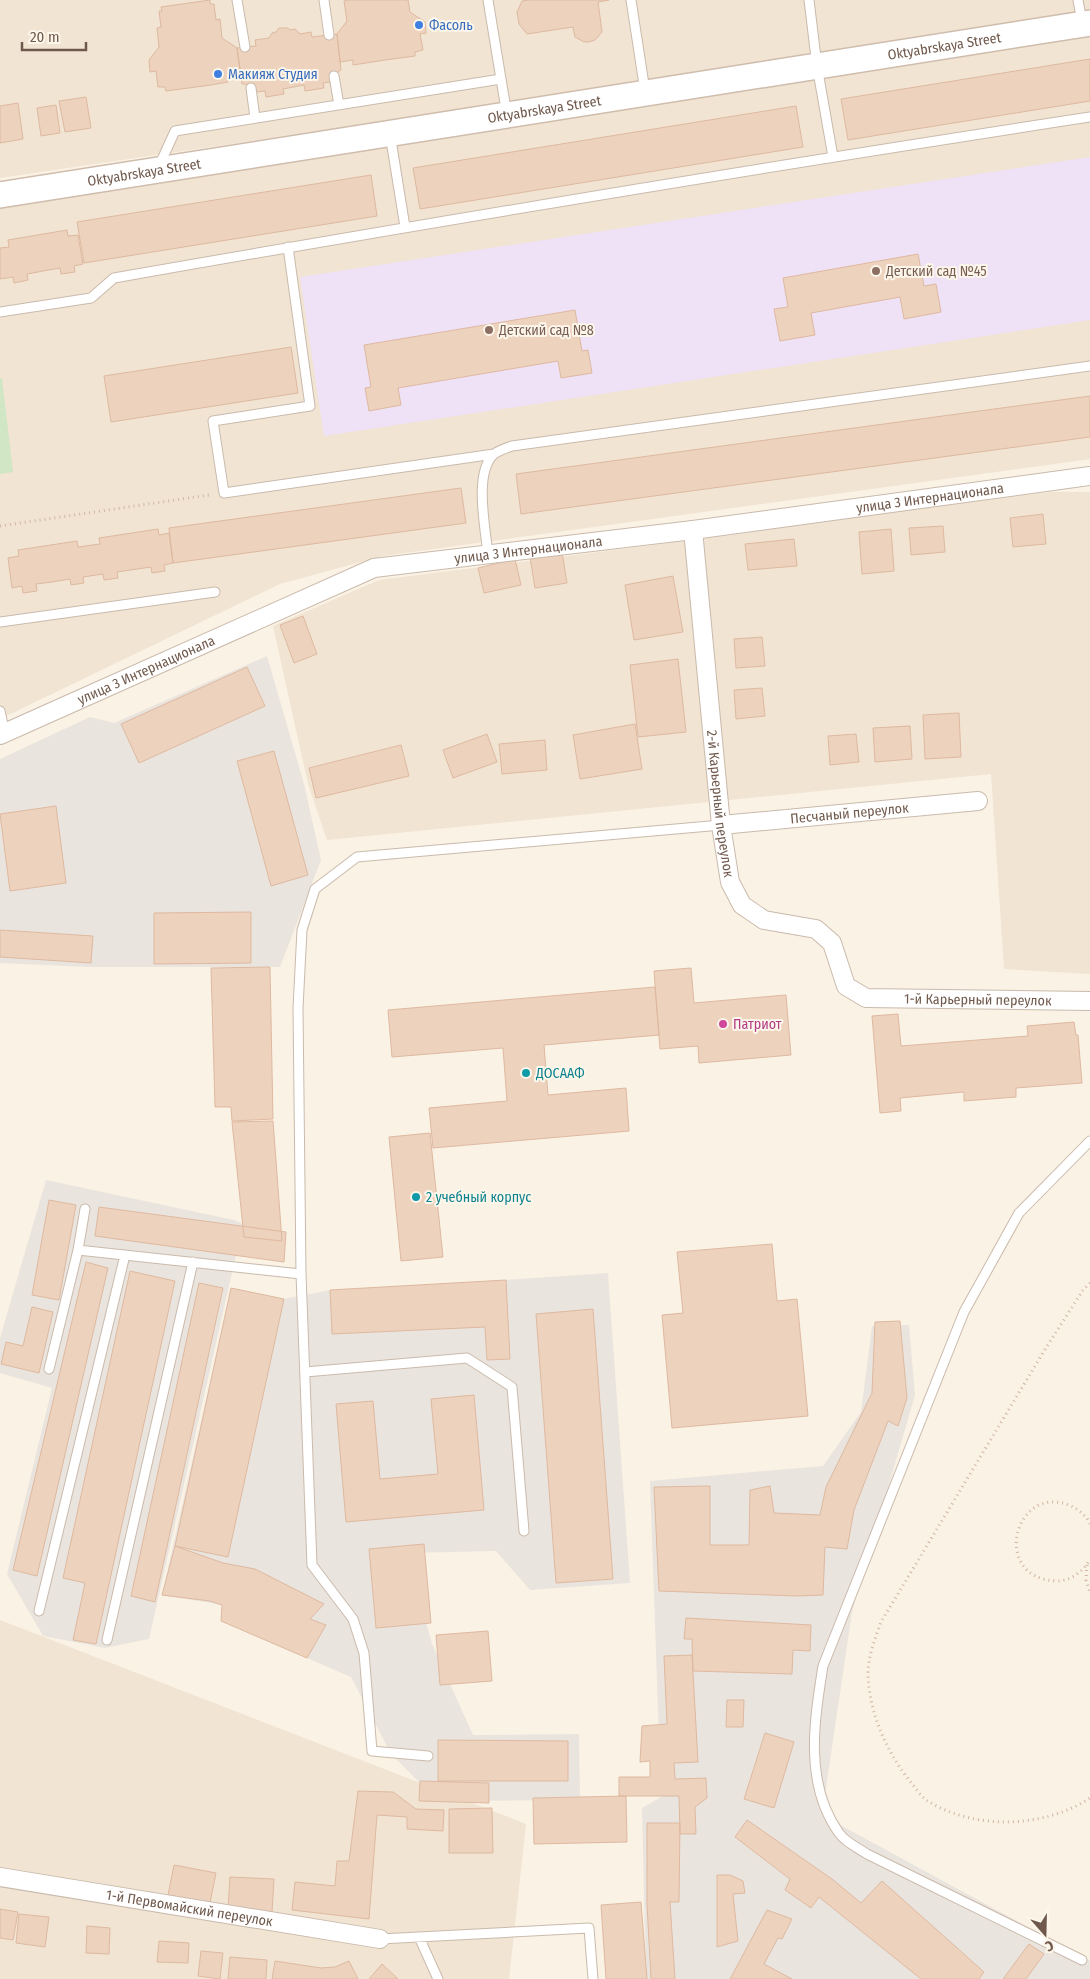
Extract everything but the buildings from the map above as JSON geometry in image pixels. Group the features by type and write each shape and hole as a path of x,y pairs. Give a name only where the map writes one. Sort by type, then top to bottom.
{"street":[{"name":"Oktyabrskaya Street","path":"0,195 1086,24"},
{"name":"улица 3 Интернационала","path":"3,735 374,568 694,530 1090,476"},
{"name":"2-й Карьерный переулок","path":"694,530 721,825 730,882 742,905 764,920 816,929 832,943 846,986 866,998"},
{"name":"Песчаный переулок","path":"721,825 978,801"},
{"name":"1-й Карьерный переулок","path":"866,998 1090,1001"},
{"name":"1-й Первомайский переулок","path":"0,1877 380,1939"}],"lane":[{"path":"237,0 245,47"},
{"path":"324,0 328,35"},
{"path":"488,0 507,116"},
{"path":"631,0 646,94"},
{"path":"809,0 817,66 833,157"},
{"path":"1078,0 1086,24"},
{"path":"334,76 339,105"},
{"path":"157,171 175,131 501,79"},
{"path":"251,88 255,118"},
{"path":"0,312 90,298 114,278 405,227 1090,117"},
{"path":"390,134 405,227"},
{"path":"288,247 310,406 213,421 224,493 494,454 512,446 1090,366"},
{"path":"488,555 482,486 484,468 494,454"},
{"path":"0,622 215,592"},
{"path":"0,711 3,735"},
{"path":"428,1756 372,1751 364,1653 353,1619 312,1564 301,1274 298,1008 302,930 316,889 357,857 721,825"},
{"path":"1082,1960 867,1854 840,1835 828,1813 814,1768 815,1720 823,1666 964,1312 1019,1213 1090,1141"},
{"path":"49,1369 78,1250 84,1209"},
{"path":"78,1250 301,1274"},
{"path":"40,1611 125,1255"},
{"path":"107,1640 193,1262"},
{"path":"305,1372 467,1358 512,1387 524,1531"},
{"path":"380,1939 590,1928 592,1979"},
{"path":"419,1937 438,1979"}],"path":[{"path":"0,526 224,493"},
{"path":"1090,1283 1083,1290 1044,1352 881,1622 872,1646 868,1673 871,1698 881,1731 902,1771 924,1799 954,1813 986,1821 1024,1821 1064,1811 1090,1798"},
{"path":"1090,1524 1078,1510 1064,1503 1049,1503 1034,1508 1023,1519 1016,1533 1016,1548 1021,1563 1032,1574 1046,1580 1061,1581 1076,1576 1090,1559"},
{"path":"1087,1565 1086,1580 1090,1592"}],"shaded area":[{"path":"0,0 1090,0 1090,17 0,178"},
{"path":"1090,30 1090,459 383,556 280,584 0,719 0,204"},
{"path":"1090,157 1090,320 324,436 300,277"},
{"path":"1051,492 1090,492 1090,974 1004,969 991,774 327,840 308,784 273,626 379,580 748,533 839,518"},
{"path":"267,656 304,784 321,860 280,967 87,967 0,963 0,759 90,717 114,723"},
{"path":"46,1180 234,1220 243,1224 149,1639 105,1648 43,1636 7,1574 52,1388 0,1373 0,1338"},
{"path":"608,1273 630,1583 530,1590 496,1551 407,1553 432,1644 473,1735 579,1734 580,1800 438,1801 391,1754 351,1677 221,1621 222,1605 162,1595 231,1288 284,1299 330,1290"},
{"path":"909,1325 915,1395 852,1612 822,1815 1090,1961 1090,1979 646,1979 642,1808 661,1797 650,1481 823,1466 861,1412 872,1326"},
{"path":"0,1620 526,1824 509,1979 0,1979"}],"green space":[{"path":"0,378 2,378 13,472 0,474"}],"place":[{"name":"Фасоль","path":"419,25"},
{"name":"Макияж Студия","path":"218,74"},
{"name":"Детский сад №45","path":"876,271"},
{"name":"Детский сад №8","path":"489,330"},
{"name":"Патриот","path":"723,1024"},
{"name":"ДОСААФ","path":"526,1073"},
{"name":"2 учебный корпус","path":"416,1197"}]}
